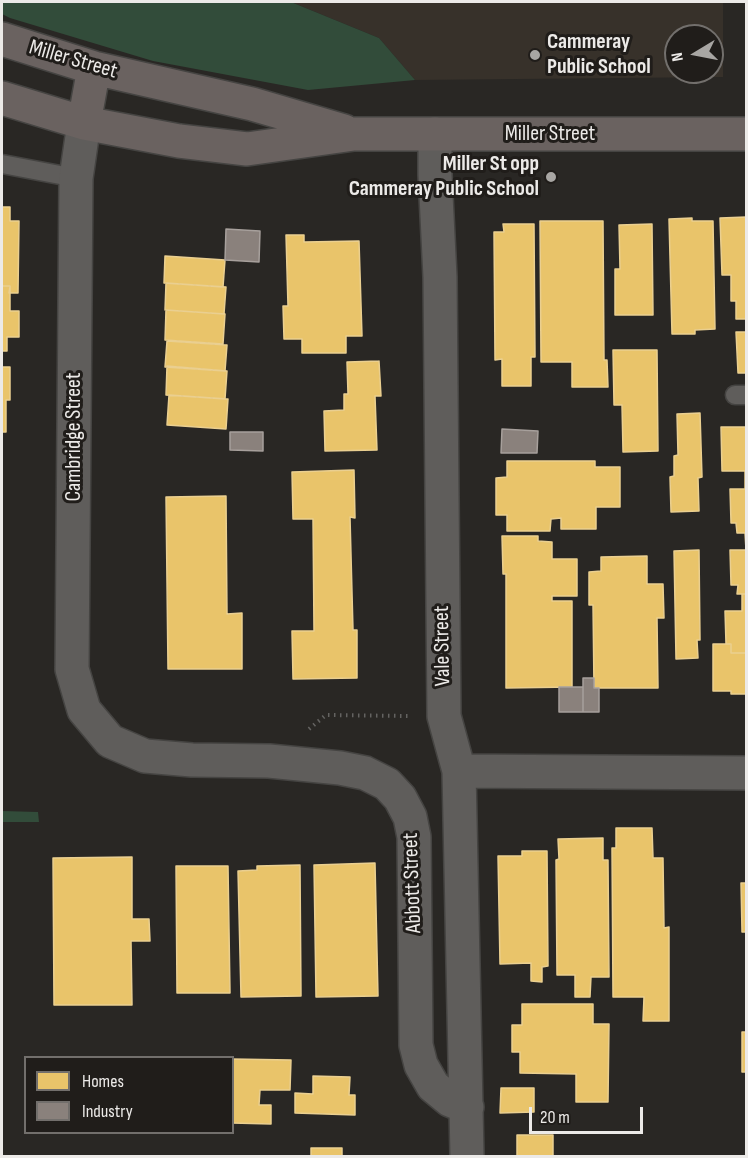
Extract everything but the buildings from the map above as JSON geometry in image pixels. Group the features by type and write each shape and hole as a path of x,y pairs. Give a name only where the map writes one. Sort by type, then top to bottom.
{"main road":[{"name":"Miller Street","path":"2,39 94,68 252,104 354,134"},
{"path":"84,123 94,68"},
{"name":"Miller Street","path":"2,98 84,123 179,141 247,149 354,134 747,134"}],"street":[{"name":"Cambridge Street","path":"84,123 75,178 72,669 84,710 110,741"},
{"name":"Vale Street","path":"435,134 440,277 444,716 459,771 467,1156"},
{"name":"Abbott Street","path":"110,741 145,756 192,760 268,761 340,768 365,773 387,784 400,798 410,817 414,837 416,1045 421,1065 433,1086 450,1100 467,1107"},
{"path":"459,771 747,773"}],"lane":[{"path":"2,164 75,178"}],"path":[{"path":"326,715 406,716"}],"shaded area":[{"name":"Cammeray Public School","path":"291,2 723,2 723,24 664,24 664,78 415,80 379,38"}],"green space":[{"path":"2,2 291,2 379,38 415,80 308,90 153,61 10,18 2,14"},
{"path":"2,811 38,812 39,822 2,822"}],"place":[{"name":"Cammeray Public School","path":"535,55"},
{"name":"Miller St opp Cammeray Public School","path":"551,177"}]}
